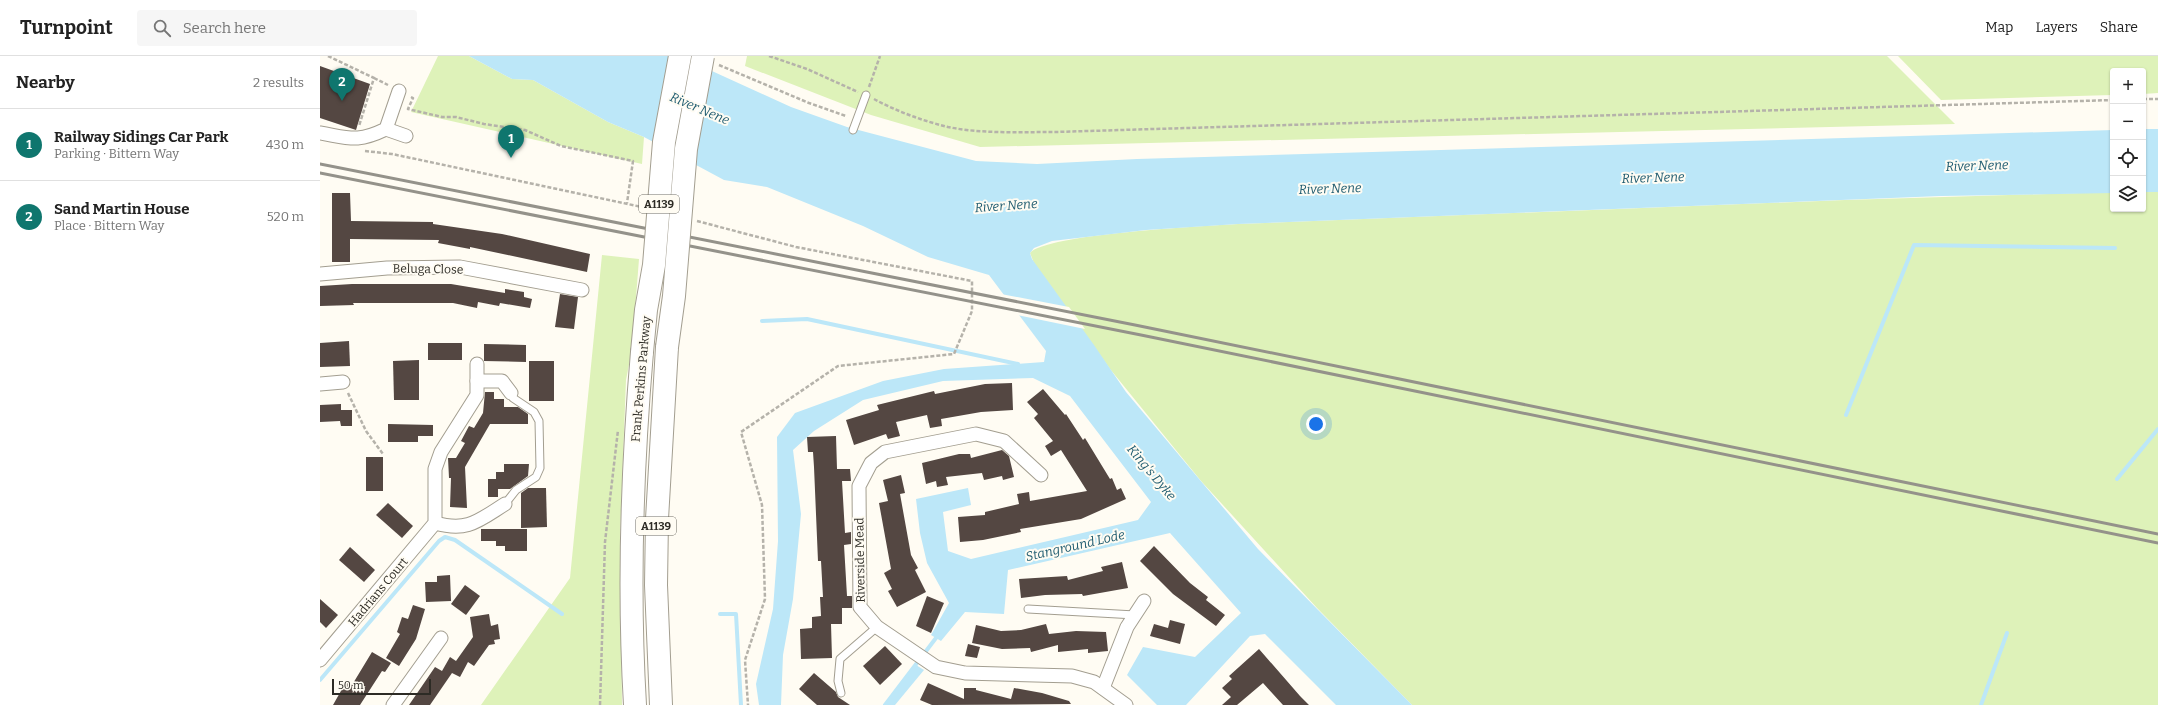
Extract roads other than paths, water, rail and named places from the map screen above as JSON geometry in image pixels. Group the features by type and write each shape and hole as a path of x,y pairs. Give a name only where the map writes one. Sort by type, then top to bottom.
{"highway":[{"name":"Frank Perkins Parkway","path":"635,705 632,663 632,518 642,352 646,310 654,265 664,142 680,56"},
{"name":"Frank Perkins Parkway","path":"661,705 656,585 656,519 667,346 674,296 686,149 708,59"}],"street":[{"path":"320,133 355,139 369,138 386,129 399,91"},
{"path":"386,129 406,136"},
{"name":"Beluga Close","path":"320,274 387,268 460,268 582,290"},
{"path":"477,364 477,395 441,452 435,469 436,523 450,527 470,526 505,504"},
{"path":"477,381 506,378 511,393"},
{"path":"320,384 343,382"},
{"name":"Riverside Mead","path":"1041,475 1004,441 976,434 885,452 871,463 859,486 860,607 877,627 936,667 965,673 1072,676 1094,682 1126,705"},
{"name":"Hadrians Court","path":"320,660 436,523"},
{"path":"1103,688 1127,627 1144,601"},
{"path":"393,705 441,638"}],"lane":[{"path":"852,130 866,95"},
{"path":"505,504 516,490 536,477 540,468 540,421 534,412 513,398 511,393"},
{"path":"1028,609 1135,615"},
{"path":"841,693 838,681 840,660 877,627"}],"water":[{"path":"469,56 679,56 791,107 847,127 976,161 1037,164 1137,159 2110,130 2110,193 1941,196 1238,224 1146,230 1052,241 1034,248 1030,253 1032,259 1126,392 1258,549 1412,705 1336,705 1265,634 1250,636 1186,705 1157,705 1127,675 1143,647 1195,657 1241,613 1170,533 1008,570 1004,614 965,612 941,641 931,635 949,603 927,563 920,533 916,499 968,488 971,505 943,512 948,551 971,559 1138,520 1151,502 1070,396 1033,378 943,381 863,400 814,431 793,450 801,514 793,599 783,655 781,705 759,705 756,684 773,609 778,541 777,437 795,413 883,381 944,369 1044,362 1046,351 989,275 928,257 863,226 767,187 724,180 644,137 608,122 533,80 512,79"},
{"path":"2146,129 2158,129 2158,192 2146,192"},
{"path":"916,665 924,670 895,705 885,705"}],"waterway":[{"path":"1846,415 1914,245 2115,248"},
{"path":"762,321 807,319 1018,364"},
{"path":"2117,479 2158,429"},
{"path":"320,680 439,541 445,537 455,540 562,614"},
{"path":"720,614 736,614 741,705"},
{"path":"1981,705 2007,633"},
{"name":"Stanground Lode","path":"885,705 939,634"}],"railway":[{"path":"320,164 1135,325 2158,534"},
{"path":"320,173 1141,335 2158,543"}],"place":[{"name":"Sand Martin House","path":"342,101"},
{"name":"Railway Sidings Car Park","path":"511,158"}],"water label":[{"name":"River Nene","path":"700,108"},
{"name":"River Nene","path":"1977,165"},
{"name":"River Nene","path":"1653,177"},
{"name":"River Nene","path":"1330,188"},
{"name":"River Nene","path":"1006,205"},
{"name":"King's Dyke","path":"1152,472"}]}
